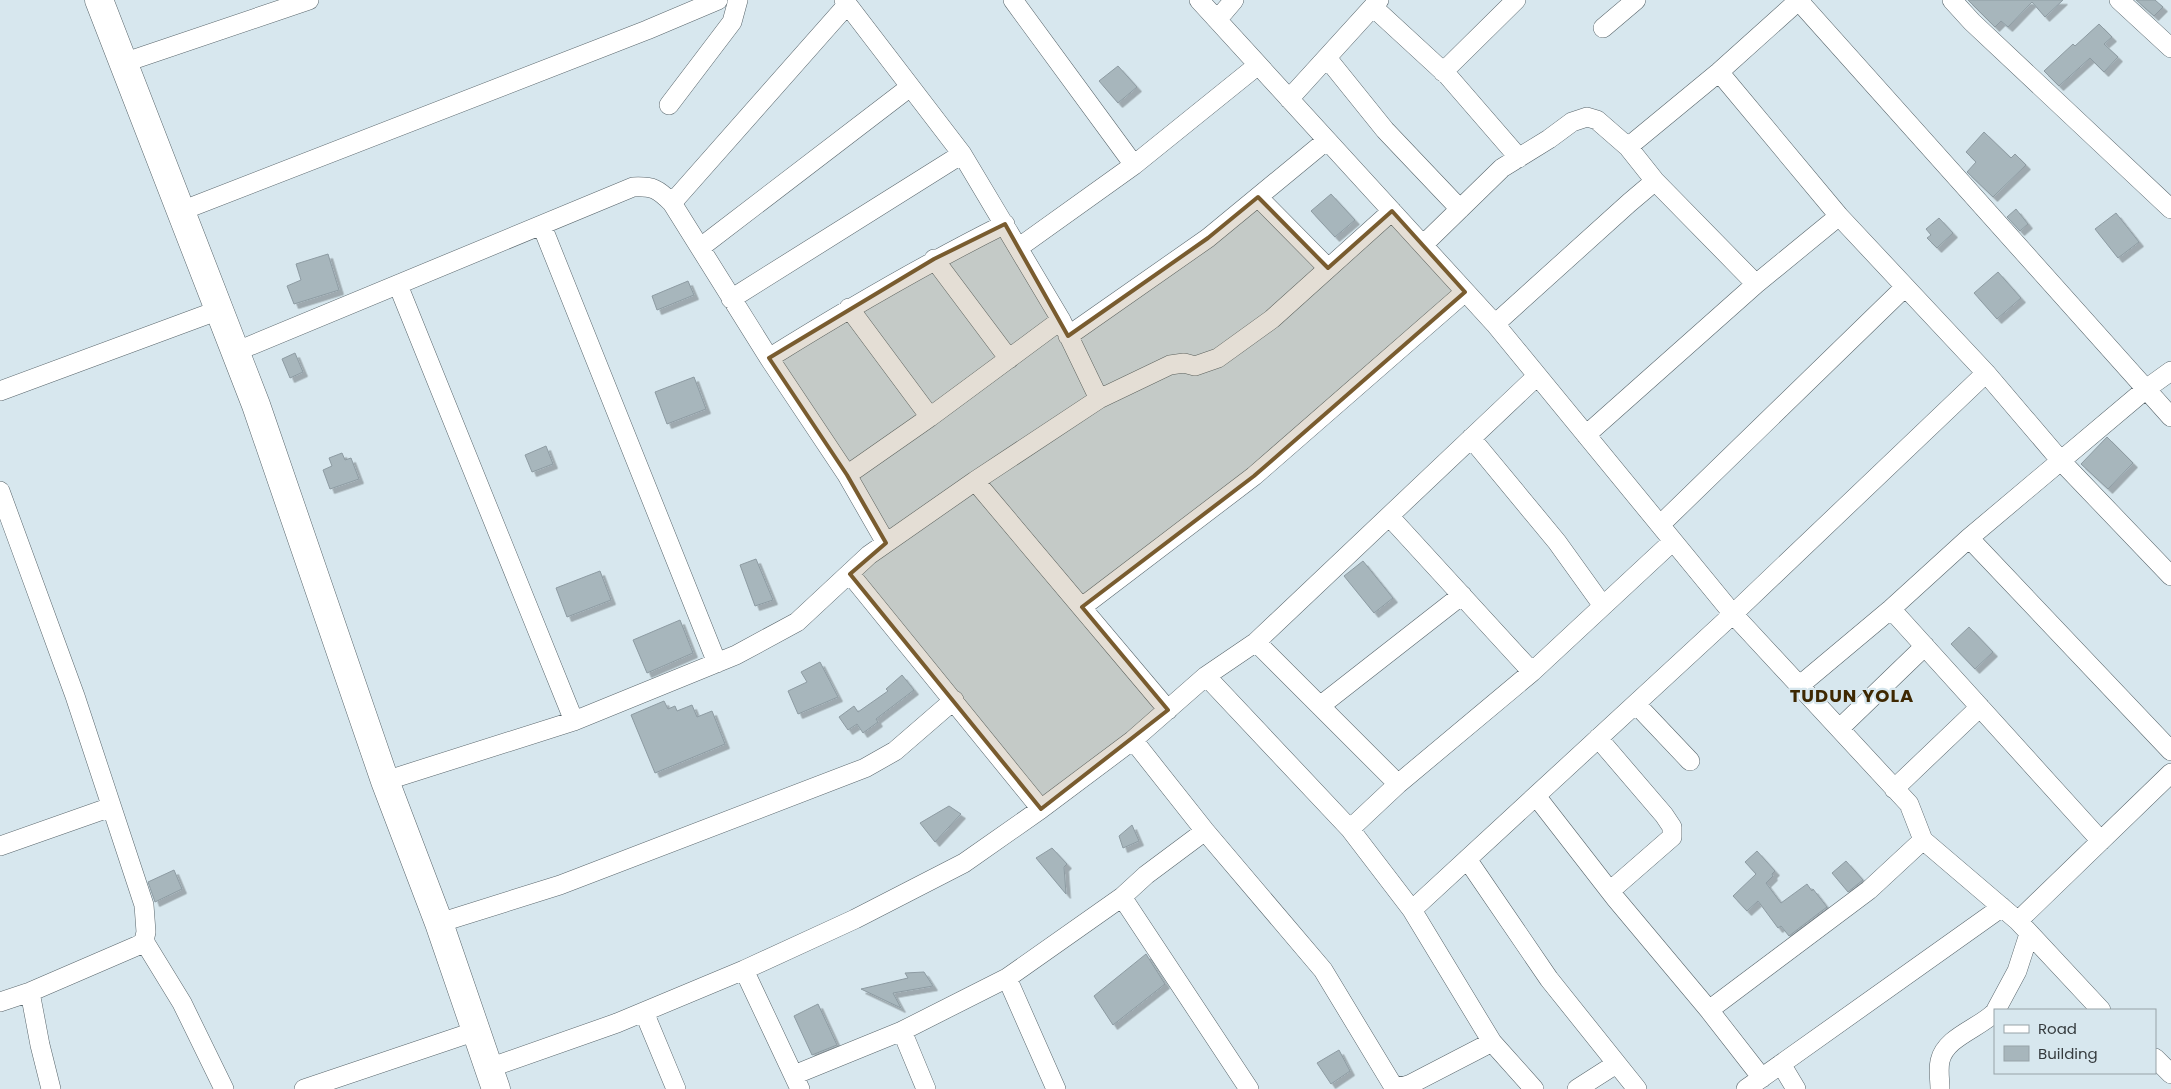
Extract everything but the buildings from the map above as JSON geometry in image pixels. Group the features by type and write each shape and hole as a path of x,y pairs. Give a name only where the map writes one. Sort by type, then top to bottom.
{"street":[{"path":"99,0 236,352 335,631 385,781 439,923 492,1078 744,970 855,919 964,863 1041,809 1133,740 1206,676 1256,642 1537,376"},
{"path":"181,211 647,30 718,0"},
{"path":"669,105 732,22 738,0"},
{"path":"1013,0 1134,165"},
{"path":"1199,0 1495,324 1733,614 1910,804 1924,840 2002,906 2100,1009"},
{"path":"1217,20 1234,0"},
{"path":"1444,72 1516,0"},
{"path":"1603,28 1636,0"},
{"path":"1628,147 1719,72 1798,0 2171,417"},
{"path":"1952,0 1972,22 2171,210"},
{"path":"2119,0 2171,48"},
{"path":"123,63 299,2"},
{"path":"672,203 845,2 962,154 1064,328 1099,399"},
{"path":"1289,99 1376,4 1444,72 1519,158"},
{"path":"1326,58 1385,130 1460,209"},
{"path":"1018,248 1134,165 1258,65"},
{"path":"1719,72 1840,216 1986,373 2061,461 2171,576"},
{"path":"701,247 910,87"},
{"path":"1422,245 1502,168 1572,122 1587,117 1597,120 1628,147 1655,181 1756,284"},
{"path":"847,475 930,418 1009,359 1064,328 1208,238 1327,140"},
{"path":"731,299 962,154"},
{"path":"1495,324 1628,202 1655,181"},
{"path":"236,352 633,187 650,186 662,192 672,203 701,247 731,299 847,475 886,544"},
{"path":"1258,197 1328,268"},
{"path":"385,781 574,720 717,663 797,622 869,556 975,481 1099,399 1170,365 1184,363 1195,366 1218,358 1272,319 1392,211"},
{"path":"1586,435 1756,284 1840,216"},
{"path":"769,358 849,308 934,259 1004,224"},
{"path":"542,226 717,663"},
{"path":"934,259 1009,359"},
{"path":"398,285 574,720"},
{"path":"1660,525 1905,287"},
{"path":"1082,607 1254,476 1465,292"},
{"path":"849,308 930,418"},
{"path":"0,391 219,310"},
{"path":"1799,686 1891,609 1969,538 2146,390 2171,372"},
{"path":"1412,910 1733,614 1986,373"},
{"path":"1471,438 1557,542 1604,606"},
{"path":"975,481 1168,710"},
{"path":"0,491 75,696 144,905 146,932 144,941 139,945 30,992 0,1002"},
{"path":"1389,516 1532,672"},
{"path":"1969,538 2171,751"},
{"path":"1350,829 1398,784 1532,672 1673,541"},
{"path":"850,574 1041,809"},
{"path":"1320,706 1462,595"},
{"path":"1891,609 2101,841"},
{"path":"1256,642 1398,784"},
{"path":"1840,728 1925,646"},
{"path":"1206,676 1350,829 1412,910 1492,1042 1534,1089"},
{"path":"439,923 560,885 865,768 895,751 954,700"},
{"path":"1636,704 1690,761"},
{"path":"1894,789 1980,707"},
{"path":"1598,738 1672,827 1672,837 1663,847 1610,891"},
{"path":"1133,740 1205,830 1323,970 1392,1084 1402,1087 1411,1084 1492,1042"},
{"path":"1996,1009 2017,972 2023,927 2101,841 2171,773"},
{"path":"1536,796 1610,891 1709,1010 1754,1084 2002,906"},
{"path":"0,846 111,807"},
{"path":"744,970 797,1082 1007,978 1122,897 1146,875 1205,830"},
{"path":"1709,1010 1869,890 1924,840"},
{"path":"1467,859 1549,978 1636,1089"},
{"path":"1122,897 1249,1089"},
{"path":"144,941 182,1003 224,1089"},
{"path":"1007,978 1056,1089"},
{"path":"30,992 51,1089"},
{"path":"644,1012 676,1089"},
{"path":"1940,1089 1940,1062 1943,1053 1955,1041 1994,1012"},
{"path":"304,1089 476,1031"},
{"path":"902,1031 926,1089"},
{"path":"1577,1089 1616,1064"},
{"path":"1781,1064 1796,1089"}],"highlighted area":[{"path":"1258,197 1328,268 1392,211 1465,292 1254,476 1082,607 1168,710 1041,809 850,574 886,543 847,475 769,358 934,259 1005,224 1068,336 1208,238"}],"district":[{"name":"TUDUN YOLA","path":"1852,695"}]}
